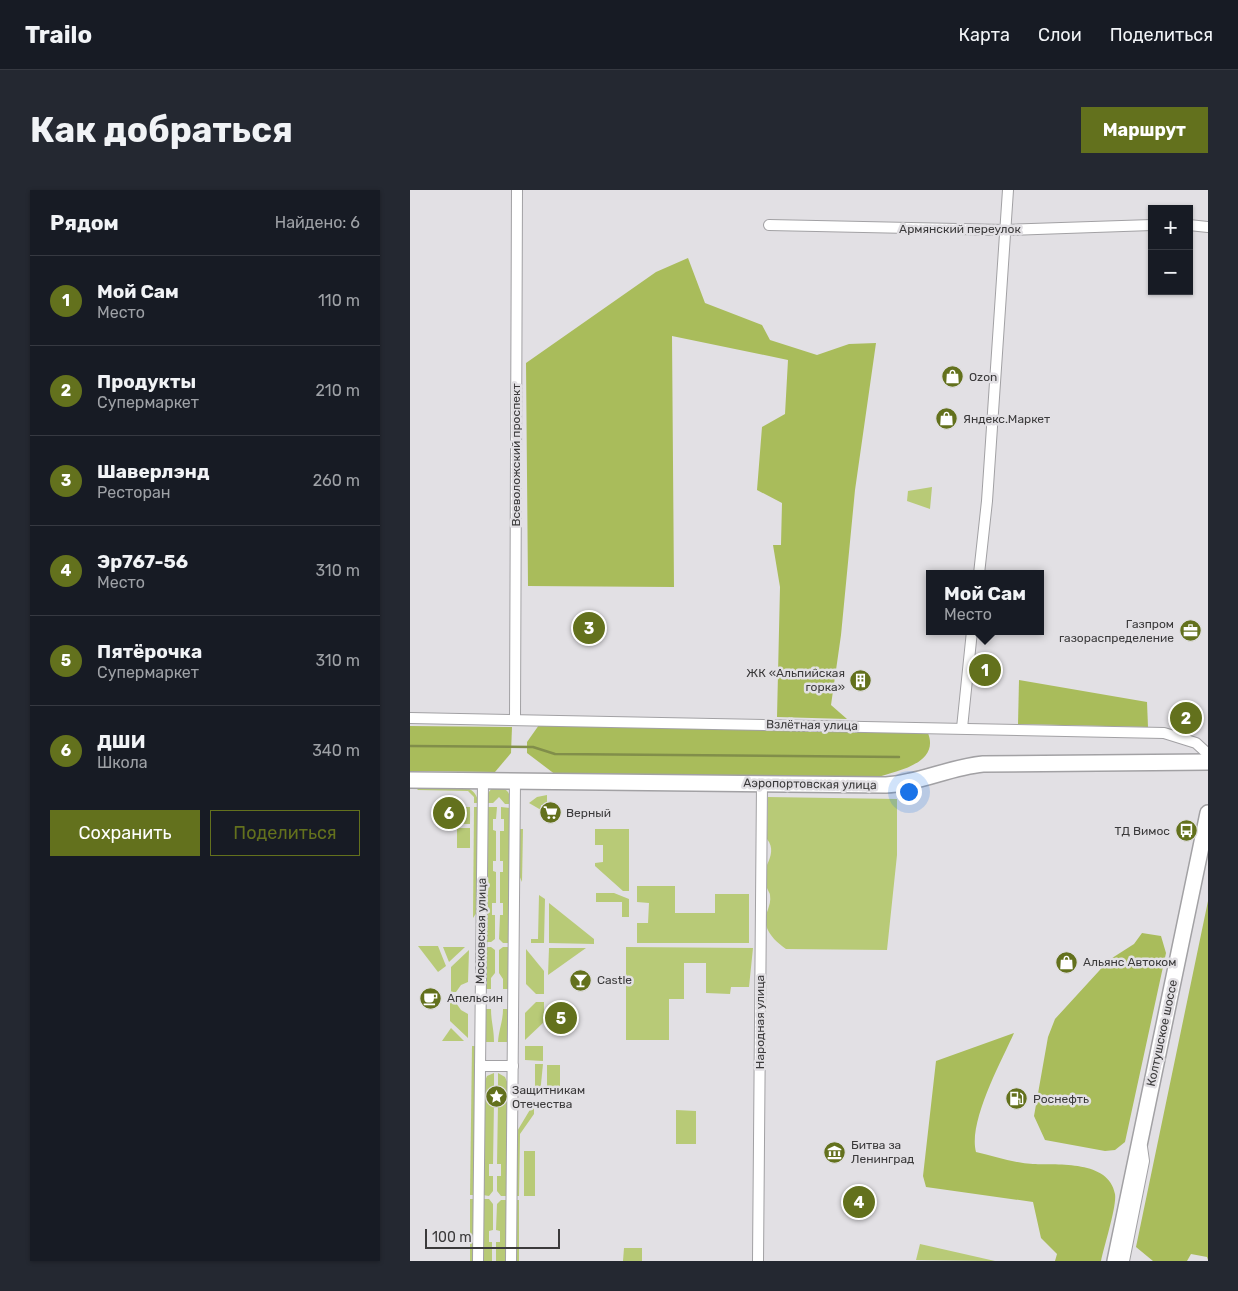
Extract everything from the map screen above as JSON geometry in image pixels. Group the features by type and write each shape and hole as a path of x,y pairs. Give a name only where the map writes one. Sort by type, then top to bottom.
{"street":[{"name":"Всеволожский проспект","path":"515,719 516,190"},
{"path":"979,570 987,501 1008,190"},
{"name":"Армянский переулок","path":"769,225 1004,230 1148,225"},
{"path":"1193,225 1208,227"},
{"path":"962,728 972,635"},
{"name":"Взлётная улица","path":"410,718 1164,733 1196,744 1208,754"},
{"name":"Аэропортовская улица","path":"410,780 901,784 924,780 960,768 983,764 1208,762"},
{"name":"Московская улица","path":"478,1261 483,781"},
{"path":"510,1261 515,781"},
{"name":"Народная улица","path":"758,1261 762,784"},
{"name":"Колтушское шоссе","path":"1115,1261 1208,813"},
{"path":"480,1066 512,1066"},
{"name":"Колтушское шоссе","path":"1124,1261 1144,1161 1141,1136"}],"green space":[{"path":"688,258 705,303 762,325 770,340 817,355 849,344 876,343 855,490 841,635 831,705 847,719 777,717 780,587 773,545 781,545 782,503 757,490 762,427 785,414 788,360 672,336 674,587 528,586 526,363 656,272"},
{"path":"932,487 930,509 907,501 908,491"},
{"path":"1019,680 1147,702 1148,727 1018,724"},
{"path":"539,725 928,733 930,744 928,752 914,764 875,778 556,775 527,753 527,742"},
{"path":"410,726 512,727 511,753 495,772 410,771"},
{"path":"447,785 464,787 476,795 478,803 474,803 474,797 468,791 417,790 421,786"},
{"path":"493,787 507,791 510,796 510,804 505,804 499,797 493,803 487,803 488,793"},
{"path":"547,795 547,805 541,805 541,810 529,803 537,797"},
{"path":"768,797 897,799 897,855 887,950 786,949 772,936 767,929 765,921 770,903 770,894 766,886 767,865 771,852 771,846 767,839"},
{"path":"457,807 470,807 470,824 457,824"},
{"path":"474,807 478,807 477,912 473,918"},
{"path":"487,807 497,807 496,819 493,819 493,830 496,831 496,861 493,861 493,871 496,872 496,903 492,903 492,915 495,915 495,939 491,942 486,942"},
{"path":"501,807 510,808 509,943 503,943 499,939 500,915 503,915 503,903 500,903 500,872 503,872 503,861 500,861 500,831 504,831 504,819 501,819"},
{"path":"457,828 470,828 470,848 457,848"},
{"path":"519,829 523,829 522,882 519,875"},
{"path":"595,829 629,829 629,891 623,891 595,866 595,863 603,862 603,845 595,845"},
{"path":"637,886 675,886 675,913 715,913 715,894 749,894 749,943 637,943 637,923 648,923 649,903 637,902"},
{"path":"596,893 614,893 629,899 629,917 622,917 622,902 596,902"},
{"path":"539,895 545,899 544,943 531,943 531,939 538,939"},
{"path":"1208,901 1208,1260 1207,1257 1191,1254 1187,1261 1153,1261 1136,1247"},
{"path":"549,903 594,939 594,944 549,943"},
{"path":"1142,933 1161,936 1166,953 1125,1142 1115,1150 1105,1151 1045,1140 1034,1116 1048,1037 1055,1019 1109,960 1134,944"},
{"path":"418,946 438,946 446,966 438,972"},
{"path":"443,947 465,947 449,962"},
{"path":"485,947 491,947 495,950 495,973 491,978 491,989 485,989"},
{"path":"503,947 509,947 508,989 503,989 503,979 499,973 499,950"},
{"path":"626,947 753,948 749,987 731,987 730,994 706,993 706,963 684,963 684,999 669,999 669,1040 626,1040"},
{"path":"549,948 586,948 548,975"},
{"path":"526,949 544,971 544,994 536,994 526,984"},
{"path":"469,950 468,982 461,985 456,992 451,992 451,967"},
{"path":"536,1002 544,1002 544,1022 525,1040 525,1013"},
{"path":"450,1003 456,1003 461,1010 468,1014 468,1038 450,1021"},
{"path":"485,1009 491,1009 494,1042 485,1042"},
{"path":"503,1009 508,1009 508,1042 498,1042 499,1033"},
{"path":"451,1028 464,1041 442,1041"},
{"path":"1014,1033 994,1075 981,1109 975,1139 976,1152 1011,1161 1081,1167 1103,1175 1111,1183 1115,1200 1101,1261 1055,1261 1057,1254 1041,1238 1033,1202 926,1187 923,1176 936,1061"},
{"path":"472,1046 476,1046 474,1195 470,1195"},
{"path":"525,1046 543,1046 543,1061 525,1060"},
{"path":"535,1064 543,1064 540,1094 535,1094"},
{"path":"547,1065 560,1065 560,1094 547,1094"},
{"path":"494,1073 494,1091 490,1091 490,1103 494,1103 493,1164 489,1164 489,1176 493,1176 493,1191 489,1196 483,1195 484,1083 487,1076"},
{"path":"498,1073 505,1077 508,1084 507,1196 501,1196 497,1191 497,1176 501,1176 501,1164 497,1164 498,1103 502,1103 502,1092 498,1091"},
{"path":"534,1103 534,1114 520,1134 519,1196 516,1196 516,1133"},
{"path":"676,1110 696,1111 696,1144 676,1144"},
{"path":"524,1151 535,1151 535,1196 524,1196"},
{"path":"470,1199 474,1199 474,1261 470,1261"},
{"path":"483,1199 489,1199 493,1204 493,1230 489,1231 489,1242 492,1242 492,1261 482,1261"},
{"path":"501,1200 507,1200 506,1261 496,1261 496,1242 500,1242 500,1231 496,1230 497,1204"},
{"path":"516,1200 519,1200 519,1261 515,1261"},
{"path":"920,1244 995,1261 916,1260"},
{"path":"624,1248 642,1248 642,1261 623,1261"}],"waterway":[{"path":"410,746 533,747 555,754 899,757"}],"place":[{"name":"Ozon","path":"953,377"},
{"name":"Яндекс.Маркет","path":"947,419"},
{"name":"Шаверлэнд","path":"589,628"},
{"name":"Газпром газораспределение","path":"1190,631"},
{"name":"Мой Сам","path":"985,670"},
{"name":"ЖК «Альпийская горка»","path":"861,680"},
{"name":"Продукты","path":"1186,718"},
{"name":"ДШИ","path":"449,813"},
{"name":"Верный","path":"550,813"},
{"name":"ТД Вимос","path":"1186,831"},
{"name":"Альянс Автоком","path":"1067,962"},
{"name":"Castle","path":"581,980"},
{"name":"Апельсин","path":"431,998"},
{"name":"Пятёрочка","path":"561,1018"},
{"name":"Защитникам Отечества","path":"496,1097"},
{"name":"Роснефть","path":"1017,1099"},
{"name":"Битва за Ленинград","path":"835,1152"},
{"name":"Эр767-56","path":"859,1202"}]}
